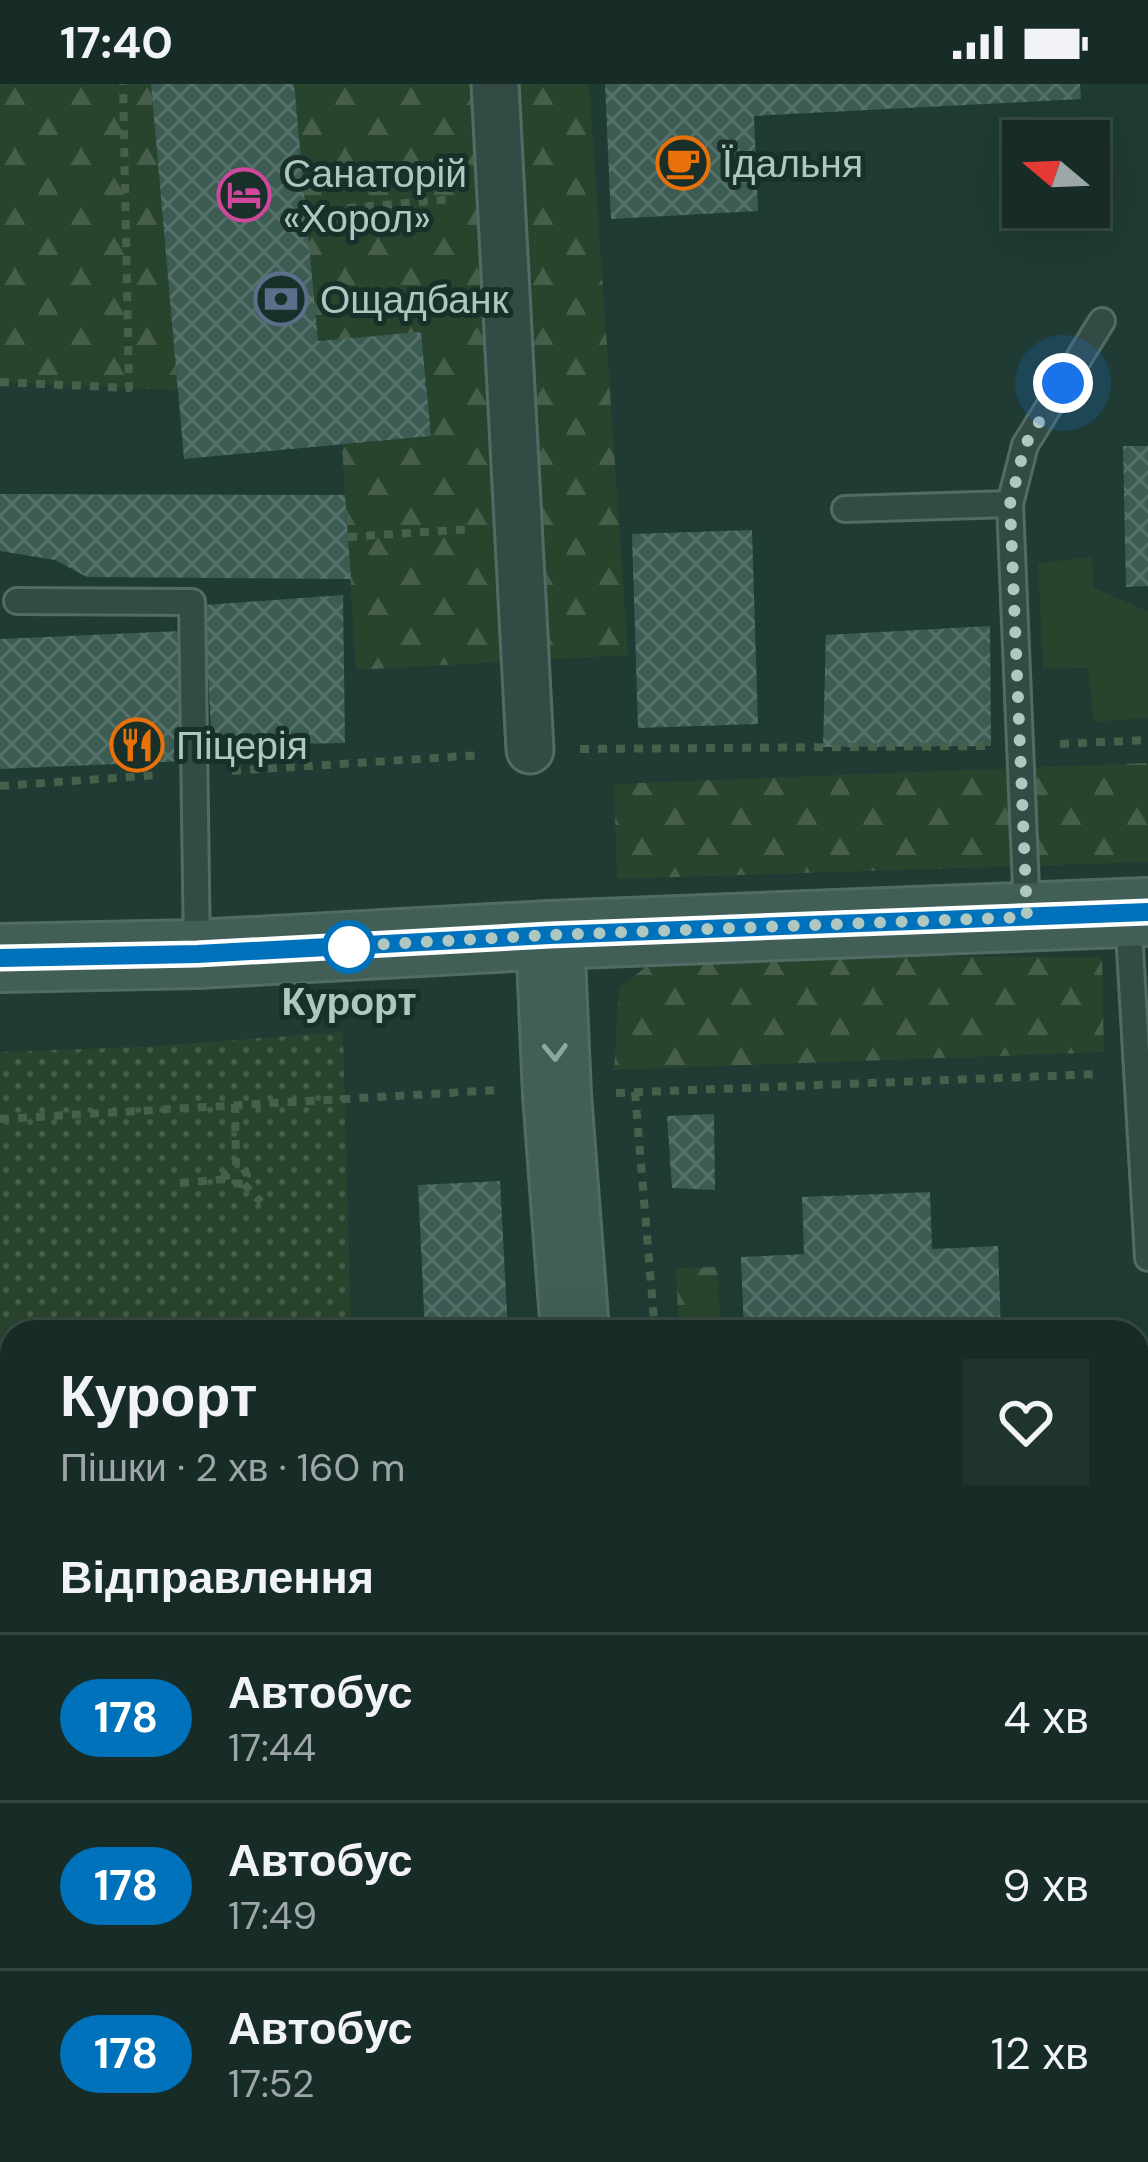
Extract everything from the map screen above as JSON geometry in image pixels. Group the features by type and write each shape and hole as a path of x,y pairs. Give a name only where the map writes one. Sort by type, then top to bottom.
{"street":[{"path":"494,84 530,750"},
{"path":"0,958 197,954 1138,912"},
{"path":"550,935 556,1095 574,1320"}],"lane":[{"path":"1027,917 1010,504 1025,445 1102,321"},
{"path":"845,509 1010,504"},
{"path":"17,601 192,602 197,954"},
{"path":"1138,912 1148,1258"}],"path":[{"path":"0,382 129,388 123,84"},
{"path":"347,208 501,194"},
{"path":"348,537 520,526"},
{"path":"635,1092 654,1320"},
{"path":"236,1104 236,1165"},
{"path":"226,1179 228,1170 236,1165"},
{"path":"236,1165 246,1171 244,1184"},
{"path":"179,1184 226,1179 233,1185 244,1184"},
{"path":"244,1184 261,1202"}],"green space":[{"path":"0,84 151,84 178,390 0,382"},
{"path":"294,84 589,84 628,655 356,670 342,445 431,436 422,333 318,341"},
{"path":"1092,557 1094,588 1148,611 1148,718 1094,722 1088,668 1043,669 1038,563"},
{"path":"1148,763 1148,862 617,879 614,784"},
{"path":"660,956 1102,957 1104,1052 614,1070 619,988"},
{"path":"343,1032 351,1320 0,1320 0,1052"},
{"path":"717,1267 720,1320 678,1320 676,1268"}],"building":[{"path":"151,84 294,84 318,341 421,332 431,436 184,459"},
{"name":"Їдальня","path":"605,84 1080,84 1081,99 754,116 758,211 611,219"},
{"path":"1123,446 1148,446 1148,586 1126,587"},
{"path":"0,494 345,495 351,579 87,577 55,560 0,551"},
{"path":"752,530 758,724 638,728 632,534"},
{"path":"343,595 345,743 212,746 204,605"},
{"path":"990,626 991,746 823,747 826,635"},
{"path":"181,631 186,761 0,769 0,639"},
{"path":"714,1114 715,1190 672,1188 667,1116"},
{"path":"500,1181 507,1320 424,1320 418,1185"},
{"path":"930,1192 932,1249 998,1246 1001,1320 744,1320 741,1257 804,1254 802,1197"}],"bus line":[{"name":"178","path":"0,958 197,954 1148,912"}],"place":[{"name":"Їдальня","path":"683,163"},
{"name":"Санаторій «Хорол»","path":"244,195"},
{"name":"Ощадбанк","path":"281,299"},
{"name":"Піцерія","path":"137,745"},
{"name":"Курорт","path":"349,947"}],"route":[{"path":"349,947 334,947 1027,917 1010,504 1025,445 1063,383"}]}
